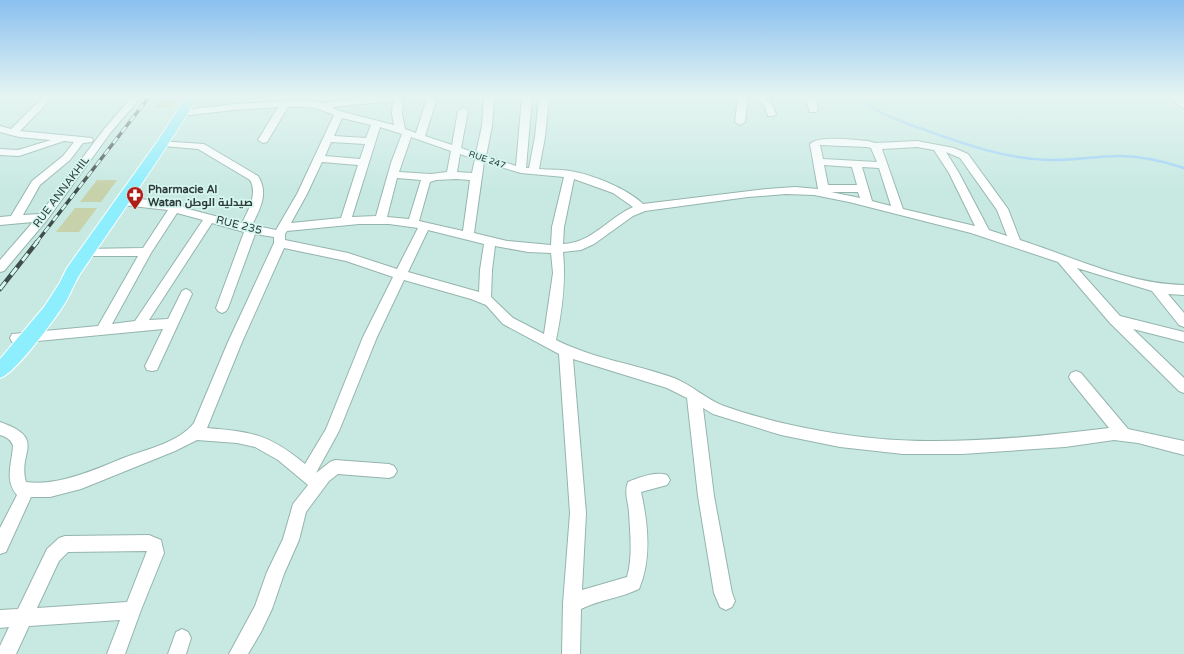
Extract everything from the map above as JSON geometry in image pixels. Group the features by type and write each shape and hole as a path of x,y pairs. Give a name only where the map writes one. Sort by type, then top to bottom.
{"main road":[{"path":"0,371 24,338 32,321 55,288 73,272 173,128"},
{"path":"0,354 24,338"}],"street":[{"path":"13,133 18,128"},
{"name":"RUE ANNAKHIL","path":"0,268 43,217 111,128"},
{"path":"263,140 271,128"},
{"path":"0,428 15,433 19,439 21,449 17,477 18,485 21,489 27,490 48,490 81,482 184,440 195,433 200,427 281,235 302,194 333,128"},
{"path":"345,222 375,128"},
{"name":"RUE 247","path":"391,128 520,170 565,173"},
{"path":"381,220 405,132 402,128"},
{"path":"420,137 423,128"},
{"path":"451,176 460,128"},
{"path":"468,237 476,177 487,128"},
{"path":"520,170 524,128"},
{"path":"533,172 541,128"},
{"path":"0,129 13,133 64,139 100,141"},
{"path":"0,152 19,153 64,139"},
{"path":"15,219 34,185 43,175 76,149 80,139"},
{"path":"327,139 371,141"},
{"path":"823,191 815,146 817,142 864,144 875,146 917,144 950,150 964,156 1002,209 1015,242"},
{"path":"163,143 200,146 254,178 259,185 259,192 248,229 222,308"},
{"path":"875,146 883,165 898,211"},
{"path":"935,147 941,151 951,167 984,232"},
{"path":"318,159 364,162"},
{"path":"818,162 883,165"},
{"path":"856,164 867,204"},
{"path":"549,343 554,318 559,273 557,248 565,173 626,196 635,201 641,208"},
{"path":"393,175 476,177"},
{"path":"238,654 255,626 263,609 276,572 291,540 298,509 312,479 321,452 341,409 376,323 401,275 419,225 425,181 430,177"},
{"path":"281,235 345,222 381,220 419,225 490,242 515,246 557,248 581,246 591,242 604,234 627,214 641,208 698,198 767,192 863,189"},
{"path":"823,191 867,204 984,232 1062,259 1157,289 1184,290"},
{"name":"RUE 235","path":"123,201 175,207 184,212 248,229 281,235 401,275 468,292 493,304 508,321 566,351 590,360 660,379 694,395 718,410 762,424 840,440 903,447 950,448 1038,442 1114,434 1184,448"},
{"path":"102,330 146,252 175,207"},
{"path":"0,221 43,217"},
{"path":"139,325 210,218"},
{"path":"485,299 490,242"},
{"path":"86,252 146,252"},
{"path":"1062,259 1115,320 1184,387"},
{"path":"1157,289 1184,322"},
{"path":"152,366 186,294"},
{"path":"1115,320 1184,337"},
{"path":"24,338 139,325 171,324"},
{"path":"566,351 578,513 572,604 571,654"},
{"path":"1076,378 1124,435"},
{"path":"694,395 706,496 723,593 726,601"},
{"path":"195,433 249,439 264,444 279,453 312,479"},
{"path":"312,479 335,467 389,471"},
{"path":"572,604 586,597 625,587 633,582 636,575 639,552 637,510 633,492 634,487 644,482 662,480"},
{"path":"0,546 27,490"},
{"path":"6,654 53,555 65,544 149,543 155,546 156,553 132,610 116,654"},
{"path":"0,619 132,610"}],"green space":[{"path":"97,180 117,180 101,202 80,202"},
{"path":"75,208 97,208 79,232 56,232"}],"waterway":[{"path":"919,128 987,150 1018,157 1066,160 1127,156 1152,159 1184,168"}],"railway":[{"path":"36,243 125,128"},
{"path":"0,289 37,242"}],"place":[{"name":"Pharmacie Al Watan صيدلية الوطن","path":"135,210"}]}
